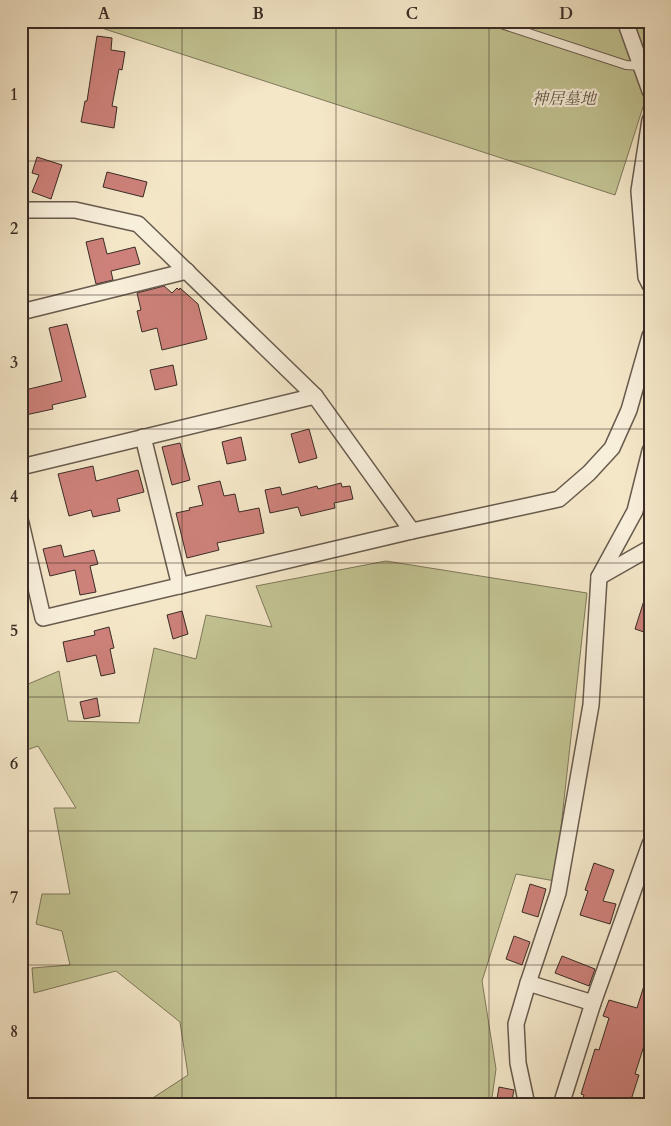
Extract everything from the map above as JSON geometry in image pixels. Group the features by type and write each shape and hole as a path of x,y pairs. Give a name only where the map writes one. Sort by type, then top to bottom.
{"street":[{"path":"625,21 650,91"},
{"path":"650,120 639,191 646,277 650,285"},
{"path":"21,210 75,210 138,224 315,396 412,531"},
{"path":"21,312 187,271"},
{"path":"21,523 44,618 412,531 560,499 589,473 612,448 629,410 650,336"},
{"path":"21,466 315,396"},
{"path":"143,437 180,586"},
{"path":"527,1105 518,1063 516,1024 558,893 591,705 599,577 635,511 650,450"},
{"path":"599,577 650,548"},
{"path":"561,1105 593,1003 650,844"},
{"path":"528,983 593,1003"}],"lane":[{"path":"492,21 626,65 641,66"}],"green space":[{"name":"神居墓地","path":"80,21 650,21 650,85 615,195"},
{"path":"386,561 587,593 555,881 516,874 482,981 496,1069 491,1105 142,1105 188,1075 180,1022 116,971 34,993 32,968 70,965 62,931 36,924 42,894 70,894 54,808 76,808 38,746 21,752 21,687 59,671 68,721 139,723 154,648 196,659 206,615 272,627 256,586"}],"building":[{"path":"97,36 112,38 111,50 125,52 122,70 119,69 112,106 117,107 114,128 81,122 85,101 87,101"},
{"path":"37,157 62,165 51,199 32,192 39,175 32,173"},
{"path":"107,172 147,182 143,197 103,187"},
{"path":"103,238 107,254 135,247 140,264 111,271 113,280 96,284 86,242"},
{"path":"164,286 172,293 177,288 179,290 180,288 198,304 207,339 162,350 157,328 142,332 137,311 141,310 137,293"},
{"path":"67,324 86,397 52,405 53,409 21,416 21,391 62,381 49,328"},
{"path":"173,365 177,385 155,390 150,370"},
{"path":"309,429 317,458 299,463 291,434"},
{"path":"241,437 246,460 227,464 222,442"},
{"path":"180,443 190,480 172,485 162,447"},
{"path":"93,466 96,481 138,470 144,492 117,499 120,511 93,517 91,510 69,516 58,474"},
{"path":"220,481 224,496 235,494 239,512 259,508 264,533 217,543 219,550 187,558 176,513 203,505 198,486"},
{"path":"341,483 342,487 350,486 353,499 334,503 335,508 301,516 298,507 270,513 265,490 280,487 282,495 317,486 318,489"},
{"path":"61,545 64,557 94,550 98,564 90,566 96,592 80,595 75,570 50,576 43,549"},
{"path":"647,591 650,592 650,634 635,629"},
{"path":"182,611 188,634 173,639 167,615"},
{"path":"109,627 114,648 110,649 115,673 101,676 96,655 67,662 63,642 95,635 94,631"},
{"path":"97,698 100,716 84,719 80,702"},
{"path":"594,863 614,870 603,901 616,904 610,924 580,915 588,891 585,890"},
{"path":"530,884 546,889 538,917 522,912"},
{"path":"514,936 530,942 522,965 506,959"},
{"path":"562,956 595,969 589,986 555,973"},
{"path":"647,976 650,976 650,1027 635,1074 639,1075 631,1100 626,1099 625,1105 581,1105 584,1095 581,1094 595,1049 599,1050 609,1018 603,1016 609,1000 637,1008"},
{"path":"499,1087 514,1090 511,1105 496,1105"}]}
